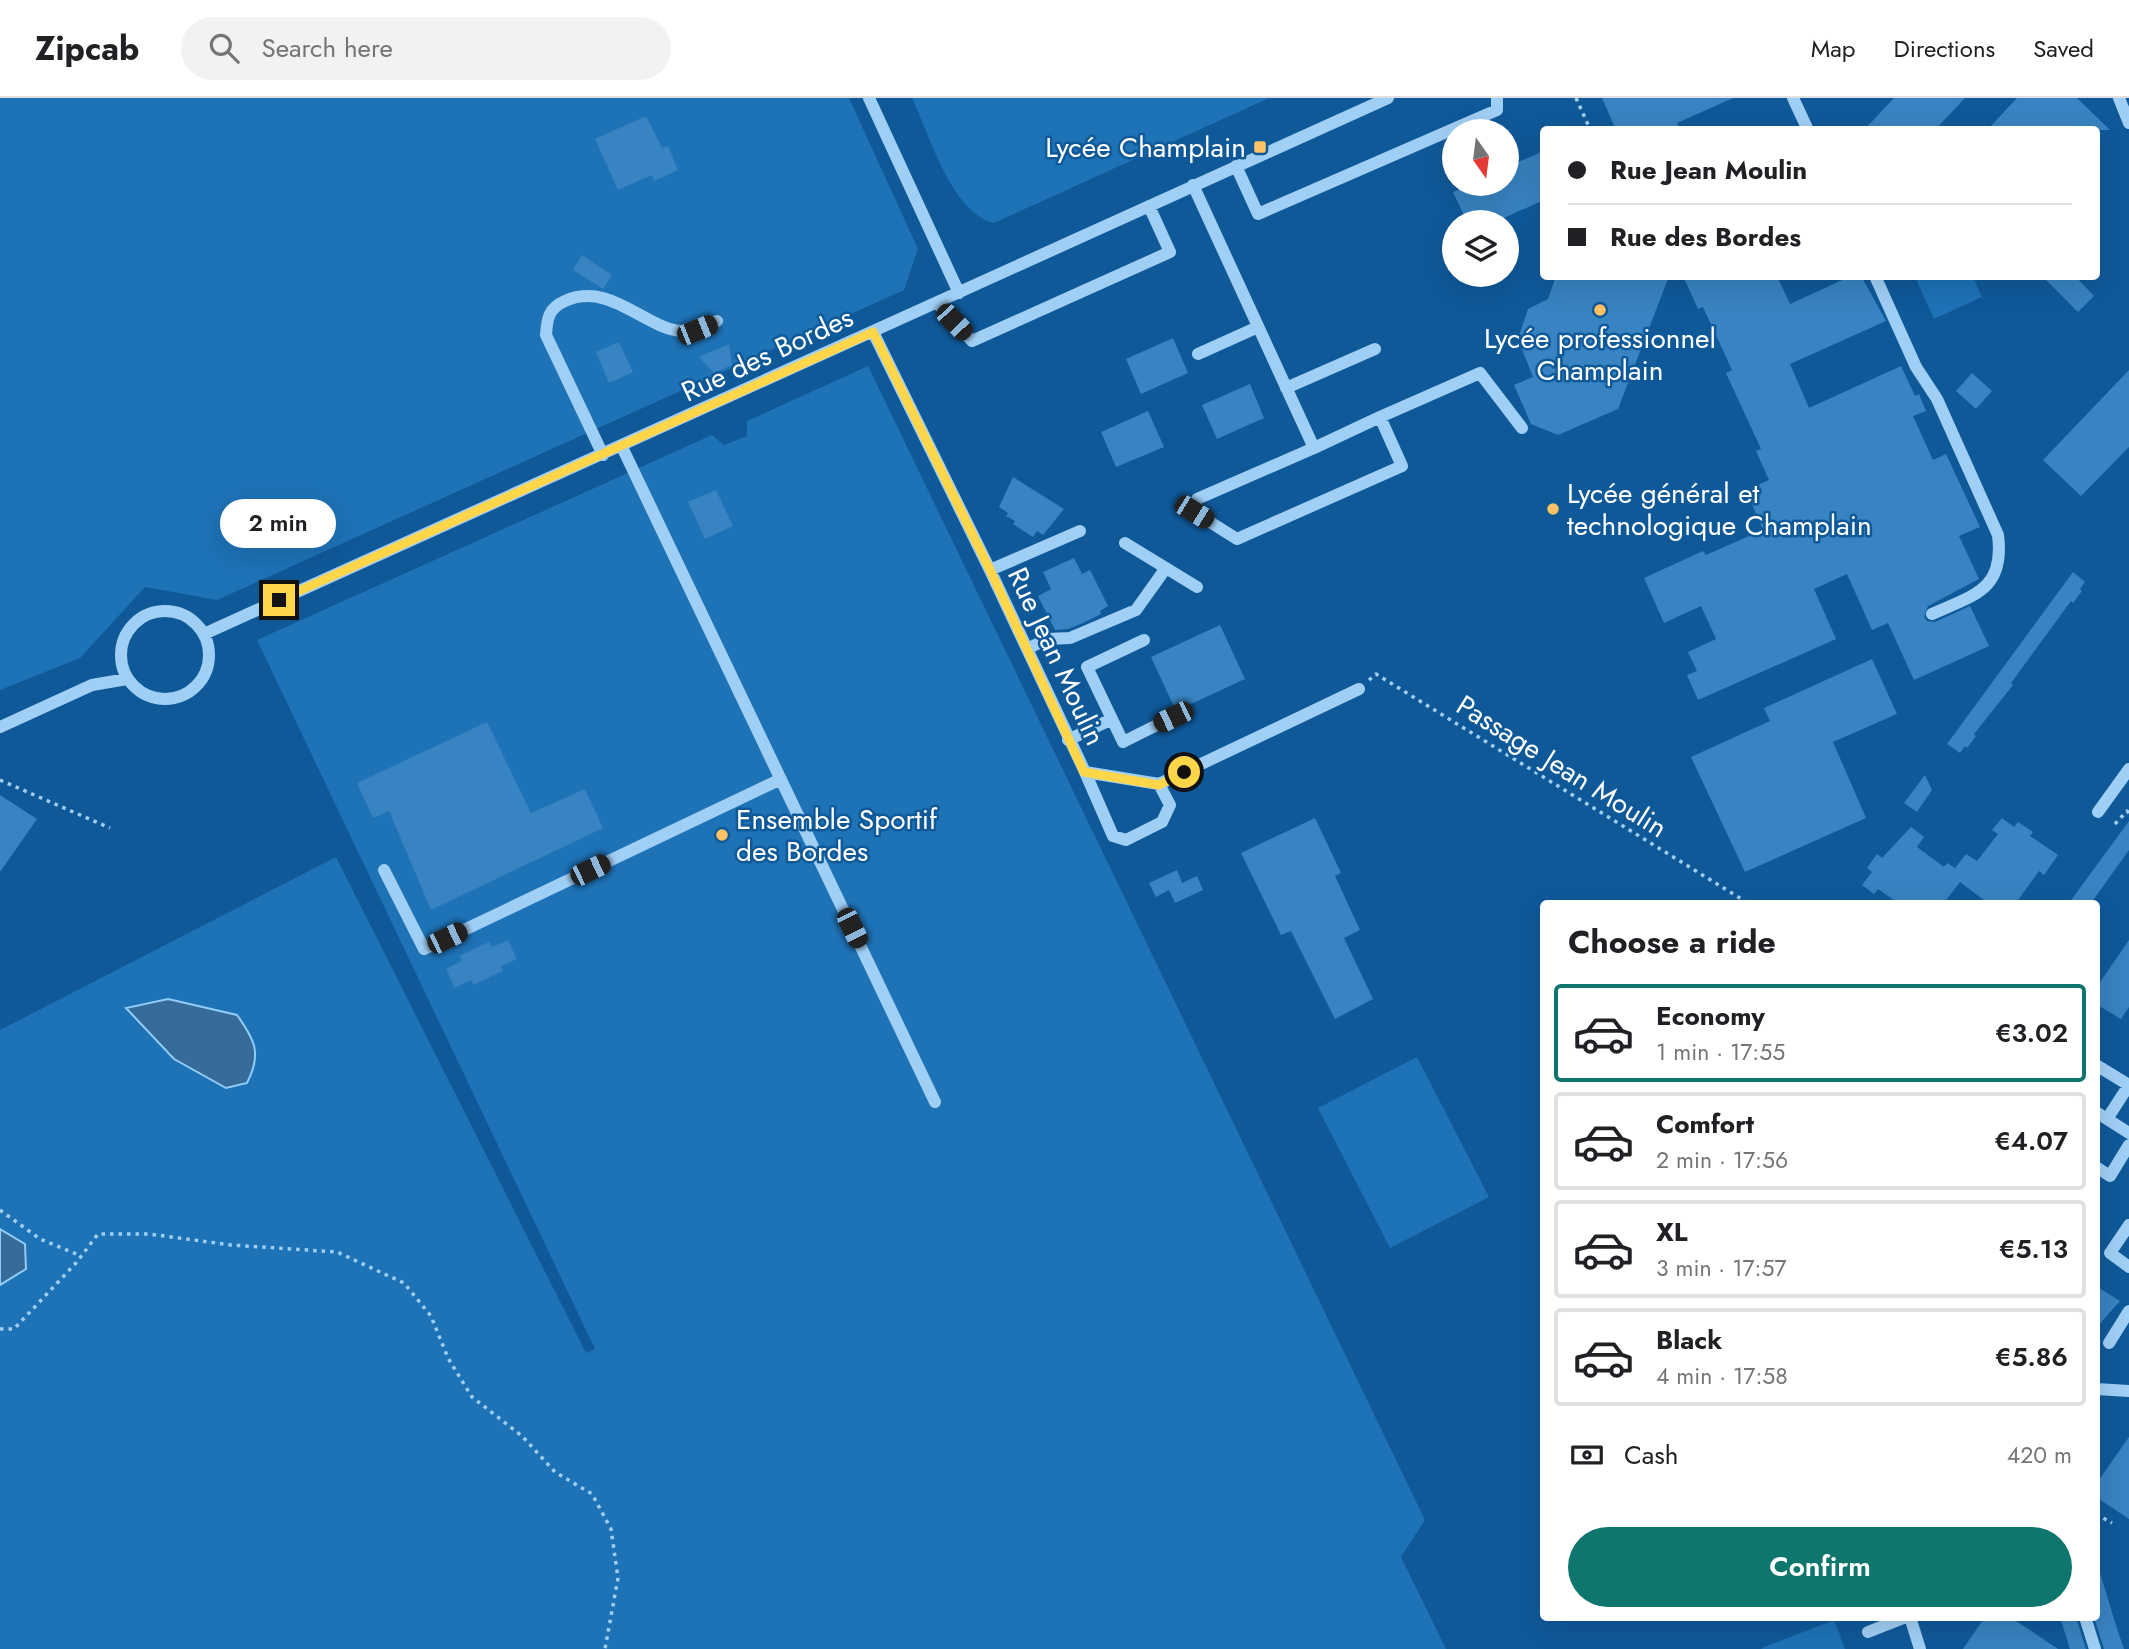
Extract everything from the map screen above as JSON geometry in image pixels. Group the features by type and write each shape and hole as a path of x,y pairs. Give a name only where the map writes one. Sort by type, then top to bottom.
{"street":[{"path":"869,98 959,293"},
{"name":"Rue des Bordes","path":"204,634 1388,98"},
{"path":"1236,166 1258,214 1497,110 1497,98"},
{"path":"1793,98 1806,126"},
{"path":"2119,98 2129,123"},
{"path":"1193,185 1314,448"},
{"path":"937,303 972,341 1170,252 1149,206"},
{"path":"1877,280 1916,367 1937,399 1997,535 2000,552 1992,582 1981,592 1931,614"},
{"path":"603,455 545,335 547,318 555,305 570,298 604,298 680,331 697,330 717,321"},
{"path":"1198,354 1258,327"},
{"name":"Rue Jean Moulin","path":"873,332 990,570 1084,772 1159,785"},
{"path":"1286,388 1376,349"},
{"path":"1380,417 1402,466 1237,539 1194,512 1196,499 1314,448 1380,417 1480,373 1522,428"},
{"path":"622,447 934,1102"},
{"path":"990,570 1080,531"},
{"path":"1125,543 1197,587"},
{"path":"1027,649 1046,639 1070,638 1136,610 1166,568"},
{"path":"170,611 184,615 204,634 209,650 208,666 200,681 189,692 164,699 149,696 127,678 121,665 121,649 131,626 142,616 170,611"},
{"path":"1144,640 1087,667 1123,742 1173,717"},
{"path":"0,727 92,685 127,678"},
{"path":"1084,772 1113,836 1126,840 1162,822 1170,805 1159,785 1359,689"},
{"path":"1068,740 1112,719"},
{"path":"2098,812 2129,769"},
{"path":"384,870 424,950 781,779"},
{"path":"2100,1067 2129,1085 2102,1115 2129,1133"},
{"path":"2100,1170 2110,1176 2129,1145"},
{"path":"2129,1225 2110,1253 2129,1266"},
{"path":"2109,1343 2129,1311"},
{"path":"2100,1389 2129,1391"},
{"path":"1868,1632 1897,1621"},
{"path":"1910,1621 1920,1649"},
{"path":"2086,1621 2095,1649"}],"path":[{"path":"1576,98 1589,126"},
{"name":"Passage Jean Moulin","path":"1359,689 1376,674 1743,900"},
{"path":"0,780 110,828"},
{"path":"2115,824 2126,811 2129,813"},
{"path":"0,1210 40,1239 81,1256"},
{"path":"0,1329 15,1329 98,1234 149,1234 231,1245 337,1252 404,1283 431,1316 448,1358 472,1397 522,1436 555,1472 592,1494 611,1529 618,1578 606,1649"},
{"path":"2100,1516 2112,1524"}],"shaded area":[{"path":"0,98 849,98 918,249 904,290 217,600 145,587 80,658 0,690"},
{"path":"912,98 1269,98 994,223 979,216 954,189"},
{"path":"1916,280 1974,280 1982,297 1934,319"},
{"path":"868,366 1425,1520 1401,1557 1446,1649 0,1649 0,1030 336,857 586,1353 595,1349 257,640 712,435 724,445 747,436 747,421"},
{"path":"168,999 237,1015 254,1048 254,1064 247,1083 226,1088 174,1059 126,1008"},
{"path":"1417,1057 1489,1197 1390,1248 1318,1108"},
{"path":"0,1229 25,1244 26,1269 0,1285"},
{"path":"1834,1621 1845,1649 1762,1649"}],"building":[{"path":"1602,98 1733,98 1677,123 1678,126 1614,126"},
{"path":"1894,98 1965,98 1939,126 1868,126"},
{"path":"2017,98 2077,98 2110,130 2100,130 2100,126 1991,126"},
{"path":"646,116 662,148 668,146 678,170 654,181 652,175 618,190 595,139"},
{"path":"1540,153 1540,202 1519,211 1461,210 1455,196 1519,196 1519,162"},
{"path":"582,255 612,275 603,289 573,270"},
{"path":"1555,280 1667,280 1618,409 1558,435 1531,424 1514,385 1533,377 1518,339 1528,309 1548,299"},
{"path":"1685,280 1779,280 1790,304 1842,280 1863,280 1886,321 1790,364 1809,408 1901,366 1915,396 1919,394 1926,411 1913,416 1933,460 1946,454 1980,527 1959,536 1979,579 1928,606 1924,617 1927,621 1935,622 1970,606 1989,646 1914,680 1888,623 1872,630 1847,574 1814,589 1836,639 1698,700 1687,675 1697,671 1688,652 1716,639 1701,606 1664,623 1644,578 1703,551 1706,555 1763,530 1746,490 1769,480 1756,451 1761,449 1726,373 1732,370 1703,307 1698,309"},
{"path":"2046,280 2079,280 2094,296 2078,312"},
{"path":"1173,338 1188,373 1141,394 1126,359"},
{"path":"619,342 633,372 609,383 596,352"},
{"path":"729,344 732,365 714,373 699,357"},
{"path":"2129,370 2129,447 2081,496 2043,460"},
{"path":"1972,373 1992,391 1976,409 1956,391"},
{"path":"1250,384 1264,418 1217,439 1202,405"},
{"path":"1148,411 1164,447 1116,467 1101,432"},
{"path":"1013,477 1064,509 1043,535 1037,531 1033,537 1013,524 1015,521 1006,516 1008,513 999,507"},
{"path":"716,490 733,526 705,539 688,502"},
{"path":"1074,558 1082,574 1090,570 1108,606 1100,611 1101,614 1083,623 1068,629 1055,630 1038,596 1051,589 1043,572"},
{"path":"2073,572 2085,582 2080,589 2082,591 2073,603 2071,601 2011,683 2013,685 1974,734 1976,736 1960,753 1947,744"},
{"path":"1220,625 1245,679 1178,710 1175,709 1151,657"},
{"path":"1872,659 1897,714 1833,742 1866,818 1745,872 1691,757 1770,721 1764,708"},
{"path":"487,722 531,813 585,789 603,828 431,910 389,811 373,818 357,783"},
{"path":"1925,775 1932,790 1917,812 1904,803"},
{"path":"0,795 37,819 0,872"},
{"path":"1315,818 1341,873 1335,876 1360,930 1344,938 1373,999 1335,1019 1291,931 1281,935 1241,853"},
{"path":"2002,818 2014,827 2018,822 2033,832 2030,836 2058,855 2044,875 2039,871 2018,900 1984,900 1960,882 1946,900 1894,900 1878,889 1874,894 1862,885 1872,872 1867,868 1877,854 1882,858 1911,827 1924,837 1917,847 1944,867 1947,863 1955,868 1966,854 1977,861 1998,834 1992,830"},
{"path":"2129,821 2129,850 2093,900 2071,900"},
{"path":"1177,870 1182,883 1197,876 1203,890 1175,903 1169,890 1156,897 1149,883"},
{"path":"508,940 517,959 501,966 503,971 473,985 471,980 455,988 446,969 462,961 459,956 489,942 492,947"},
{"path":"2129,940 2129,1007 2121,1019 2100,1006 2100,982"},
{"path":"2100,1288 2120,1301 2100,1324"},
{"path":"2129,1437 2129,1519 2100,1500 2100,1478"},
{"path":"2100,1573 2124,1649 2104,1649 2095,1621 2100,1621"},
{"path":"1982,1621 2016,1621 2058,1649 1963,1649"},
{"path":"2061,1621 2077,1621 2086,1649 2070,1649"}],"place":[{"name":"Lycée Champlain","path":"1260,147"},
{"name":"Lycée professionnel Champlain","path":"1600,310"},
{"name":"Lycée général et technologique Champlain","path":"1553,509"},
{"name":"Ensemble Sportif des Bordes","path":"722,835"}],"route":[{"path":"279,600 873,332 990,570 1084,772 1159,785 1184,772"}]}
